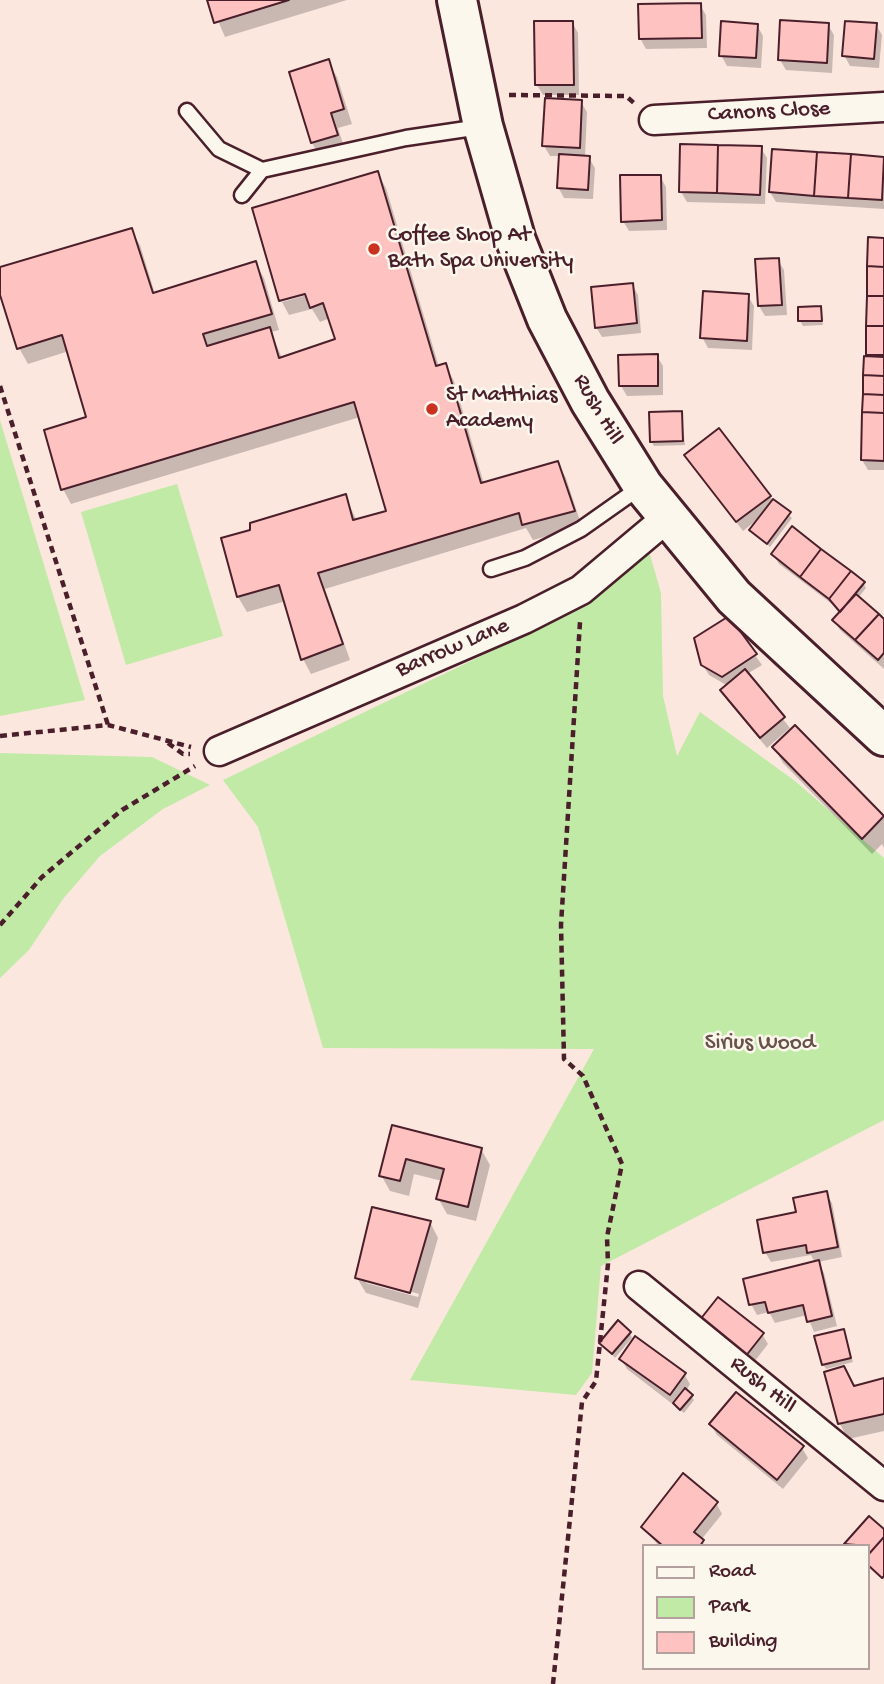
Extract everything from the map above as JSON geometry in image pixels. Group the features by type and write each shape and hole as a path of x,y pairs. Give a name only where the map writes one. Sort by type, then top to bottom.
{"street":[{"name":"Rush Hill","path":"457,0 483,126 516,241 547,319 590,401 643,486 734,597 884,736"},
{"name":"Canons Close","path":"654,120 884,107"},
{"name":"Barrow Lane","path":"219,751 524,619 581,590 668,517"},
{"name":"Rush Hill","path":"639,1286 884,1486"}],"lane":[{"path":"187,111 219,149 262,170 407,138 483,126"},
{"path":"242,195 262,170"},
{"path":"491,569 525,558 581,529 643,486"}],"path":[{"path":"508,95 626,96 654,120"},
{"path":"0,386 108,725"},
{"path":"553,1684 582,1402 596,1381 608,1264 607,1237 622,1164 583,1076 564,1059 561,925 581,590"},
{"path":"0,737 108,725 164,740"},
{"path":"0,925 42,877 122,810 219,751"}],"green space":[{"path":"0,420 85,700 0,716"},
{"path":"177,484 223,636 126,665 81,512"},
{"name":"Sirius Wood","path":"649,551 661,593 663,696 677,756 700,712 795,781 884,858 884,1120 601,1266 592,1373 576,1395 410,1380 594,1049 323,1048 258,827 223,780 525,635 582,604"},
{"path":"0,753 152,757 210,785 163,809 100,856 63,899 29,950 0,978"}],"building":[{"path":"207,0 289,0 214,23"},
{"path":"701,3 702,38 639,39 638,4"},
{"path":"780,20 829,23 827,63 778,60"},
{"path":"534,21 573,21 574,85 535,85"},
{"path":"721,21 758,24 756,58 719,56"},
{"path":"845,21 877,23 874,59 842,56"},
{"path":"329,59 344,109 331,113 338,135 311,143 289,72"},
{"path":"545,98 582,100 580,148 542,146"},
{"path":"680,144 718,145 717,193 679,192"},
{"path":"718,145 762,146 760,195 717,193"},
{"path":"772,149 817,152 814,196 769,192"},
{"path":"817,152 851,154 848,198 814,196"},
{"path":"559,154 590,156 588,190 557,188"},
{"path":"851,154 884,157 882,200 848,198"},
{"path":"378,171 436,366 446,363 481,483 558,461 575,511 522,525 519,513 318,573 343,644 301,660 279,585 237,597 221,538 250,530 250,523 346,494 353,520 386,511 354,402 61,490 44,430 86,417 62,335 17,349 0,295 0,267 132,228 153,293 256,261 272,314 203,334 207,346 270,327 279,358 335,339 323,303 310,308 305,294 279,301 252,208"},
{"path":"620,175 661,175 662,220 621,222"},
{"path":"868,237 884,238 884,267 867,266"},
{"path":"779,258 782,305 758,306 755,259"},
{"path":"867,266 884,267 884,296 867,296"},
{"path":"633,283 637,323 595,328 591,287"},
{"path":"703,291 749,294 747,341 700,338"},
{"path":"867,296 884,296 884,326 866,326"},
{"path":"821,306 822,321 798,321 798,307"},
{"path":"866,326 884,326 884,355 866,355"},
{"path":"658,354 658,386 619,386 618,355"},
{"path":"864,356 884,357 884,376 863,375"},
{"path":"863,375 884,376 884,395 863,394"},
{"path":"863,394 884,395 884,413 862,412"},
{"path":"682,411 683,441 650,442 649,412"},
{"path":"862,412 884,413 884,461 861,460"},
{"path":"719,428 771,496 736,522 684,455"},
{"path":"773,499 791,512 767,544 749,530"},
{"path":"792,526 821,549 800,577 771,554"},
{"path":"821,549 851,571 829,599 800,577"},
{"path":"851,571 865,582 840,612 829,599"},
{"path":"856,594 879,614 855,640 832,620"},
{"path":"879,614 884,619 884,653 878,660 855,640"},
{"path":"729,616 757,654 722,677 701,665 694,638"},
{"path":"745,669 785,717 760,738 720,690"},
{"path":"795,725 884,816 862,839 772,747"},
{"path":"392,1125 482,1148 468,1207 436,1199 444,1169 406,1159 400,1181 379,1176"},
{"path":"827,1191 838,1247 807,1253 806,1245 763,1253 757,1220 796,1212 793,1198"},
{"path":"372,1207 431,1221 410,1293 355,1278"},
{"path":"819,1260 832,1316 807,1322 803,1305 768,1313 765,1302 749,1305 743,1279"},
{"path":"718,1297 764,1333 745,1357 699,1321"},
{"path":"618,1320 631,1332 612,1354 599,1343"},
{"path":"844,1329 851,1358 822,1365 814,1336"},
{"path":"635,1336 686,1373 670,1395 619,1359"},
{"path":"844,1366 854,1386 884,1378 884,1414 838,1424 824,1372"},
{"path":"685,1388 693,1395 680,1410 673,1403"},
{"path":"736,1392 804,1446 777,1480 709,1424"},
{"path":"683,1473 718,1502 694,1532 704,1540 701,1544 661,1544 641,1527"},
{"path":"869,1516 884,1529 884,1537 870,1553 870,1544 844,1544"},
{"path":"884,1537 882,1578 870,1567 870,1553"}],"place":[{"name":"Coffee Shop At Bath Spa University","path":"374,249"},
{"name":"St Matthias Academy","path":"432,409"}]}
